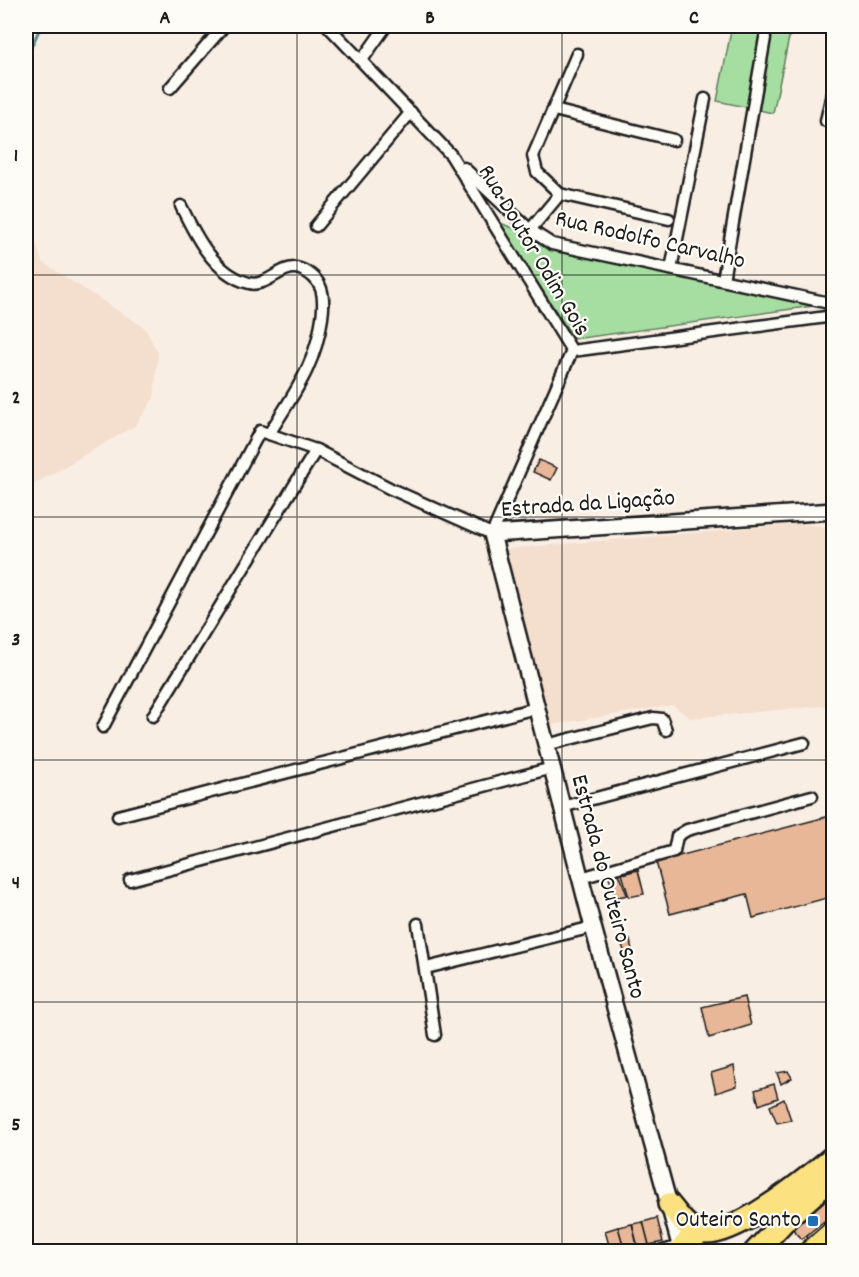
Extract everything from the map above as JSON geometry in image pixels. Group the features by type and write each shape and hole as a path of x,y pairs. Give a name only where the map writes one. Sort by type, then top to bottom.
{"highway":[{"path":"681,1250 689,1240 701,1233 718,1233 788,1194 834,1156"},
{"path":"755,1251 788,1217 834,1176"},
{"path":"669,1204 688,1225 701,1233"},
{"path":"810,1251 834,1231"},
{"path":"827,1251 834,1246"}],"street":[{"path":"170,88 224,26"},
{"name":"Rua Doutor Odim Gois","path":"328,26 451,155 572,351 492,534"},
{"path":"362,60 386,26"},
{"path":"723,280 765,38"},
{"path":"577,54 533,156 533,164 537,172 560,194 669,219"},
{"path":"826,121 834,85"},
{"path":"670,269 705,99"},
{"path":"554,110 674,140"},
{"path":"316,226 411,112"},
{"name":"Rua Rodolfo Carvalho","path":"451,155 530,230 552,244 834,304"},
{"path":"530,230 560,194"},
{"path":"103,727 265,432 304,378 318,345 324,300 323,290 309,273 297,268 286,270 262,282 251,284 240,280 211,256 197,239 181,206"},
{"path":"572,351 834,316"},
{"name":"Estrada da Ligação","path":"265,432 316,450 391,489 492,534 834,511"},
{"path":"153,716 316,450"},
{"name":"Estrada do Outeiro Santo","path":"492,534 593,927 681,1250"},
{"path":"118,816 536,708"},
{"path":"546,746 647,719 662,719 666,730"},
{"path":"562,807 804,743"},
{"path":"130,880 552,768"},
{"path":"581,878 674,851 677,836 687,830 812,796"},
{"path":"418,924 435,1035"},
{"path":"426,968 593,927"},
{"path":"660,1251 681,1250"}],"shaded area":[{"path":"26,212 42,262 145,328 158,353 154,398 136,425 26,489"},
{"path":"799,524 833,527 833,705 690,718 673,705 551,725 505,549"}],"green space":[{"path":"732,26 756,26 790,33 773,113 717,101"},
{"path":"498,222 563,249 821,305 574,339"}],"building":[{"path":"539,460 557,468 551,480 533,472"},
{"path":"830,816 834,829 834,896 753,918 747,894 670,914 656,862"},
{"path":"638,870 644,894 629,897 622,874"},
{"path":"619,873 627,895 615,898 609,877"},
{"path":"630,940 633,955 626,956 621,942"},
{"path":"744,997 751,1025 709,1038 702,1007"},
{"path":"734,1066 737,1086 716,1093 711,1073"},
{"path":"788,1071 792,1078 781,1084 777,1073"},
{"path":"774,1084 778,1098 759,1105 755,1090"},
{"path":"784,1099 791,1120 777,1123 770,1106"},
{"name":"Outeiro Santo","path":"834,1193 834,1213 802,1239 792,1228"},
{"path":"657,1218 663,1242 649,1245 643,1222"},
{"path":"643,1222 649,1245 638,1247 632,1224"},
{"path":"632,1224 638,1250 625,1252 618,1227"},
{"path":"618,1227 625,1252 611,1252 605,1231"}],"waterway":[{"path":"26,58 41,26"}],"place":[{"name":"Outeiro Santo","path":"813,1221"}]}
